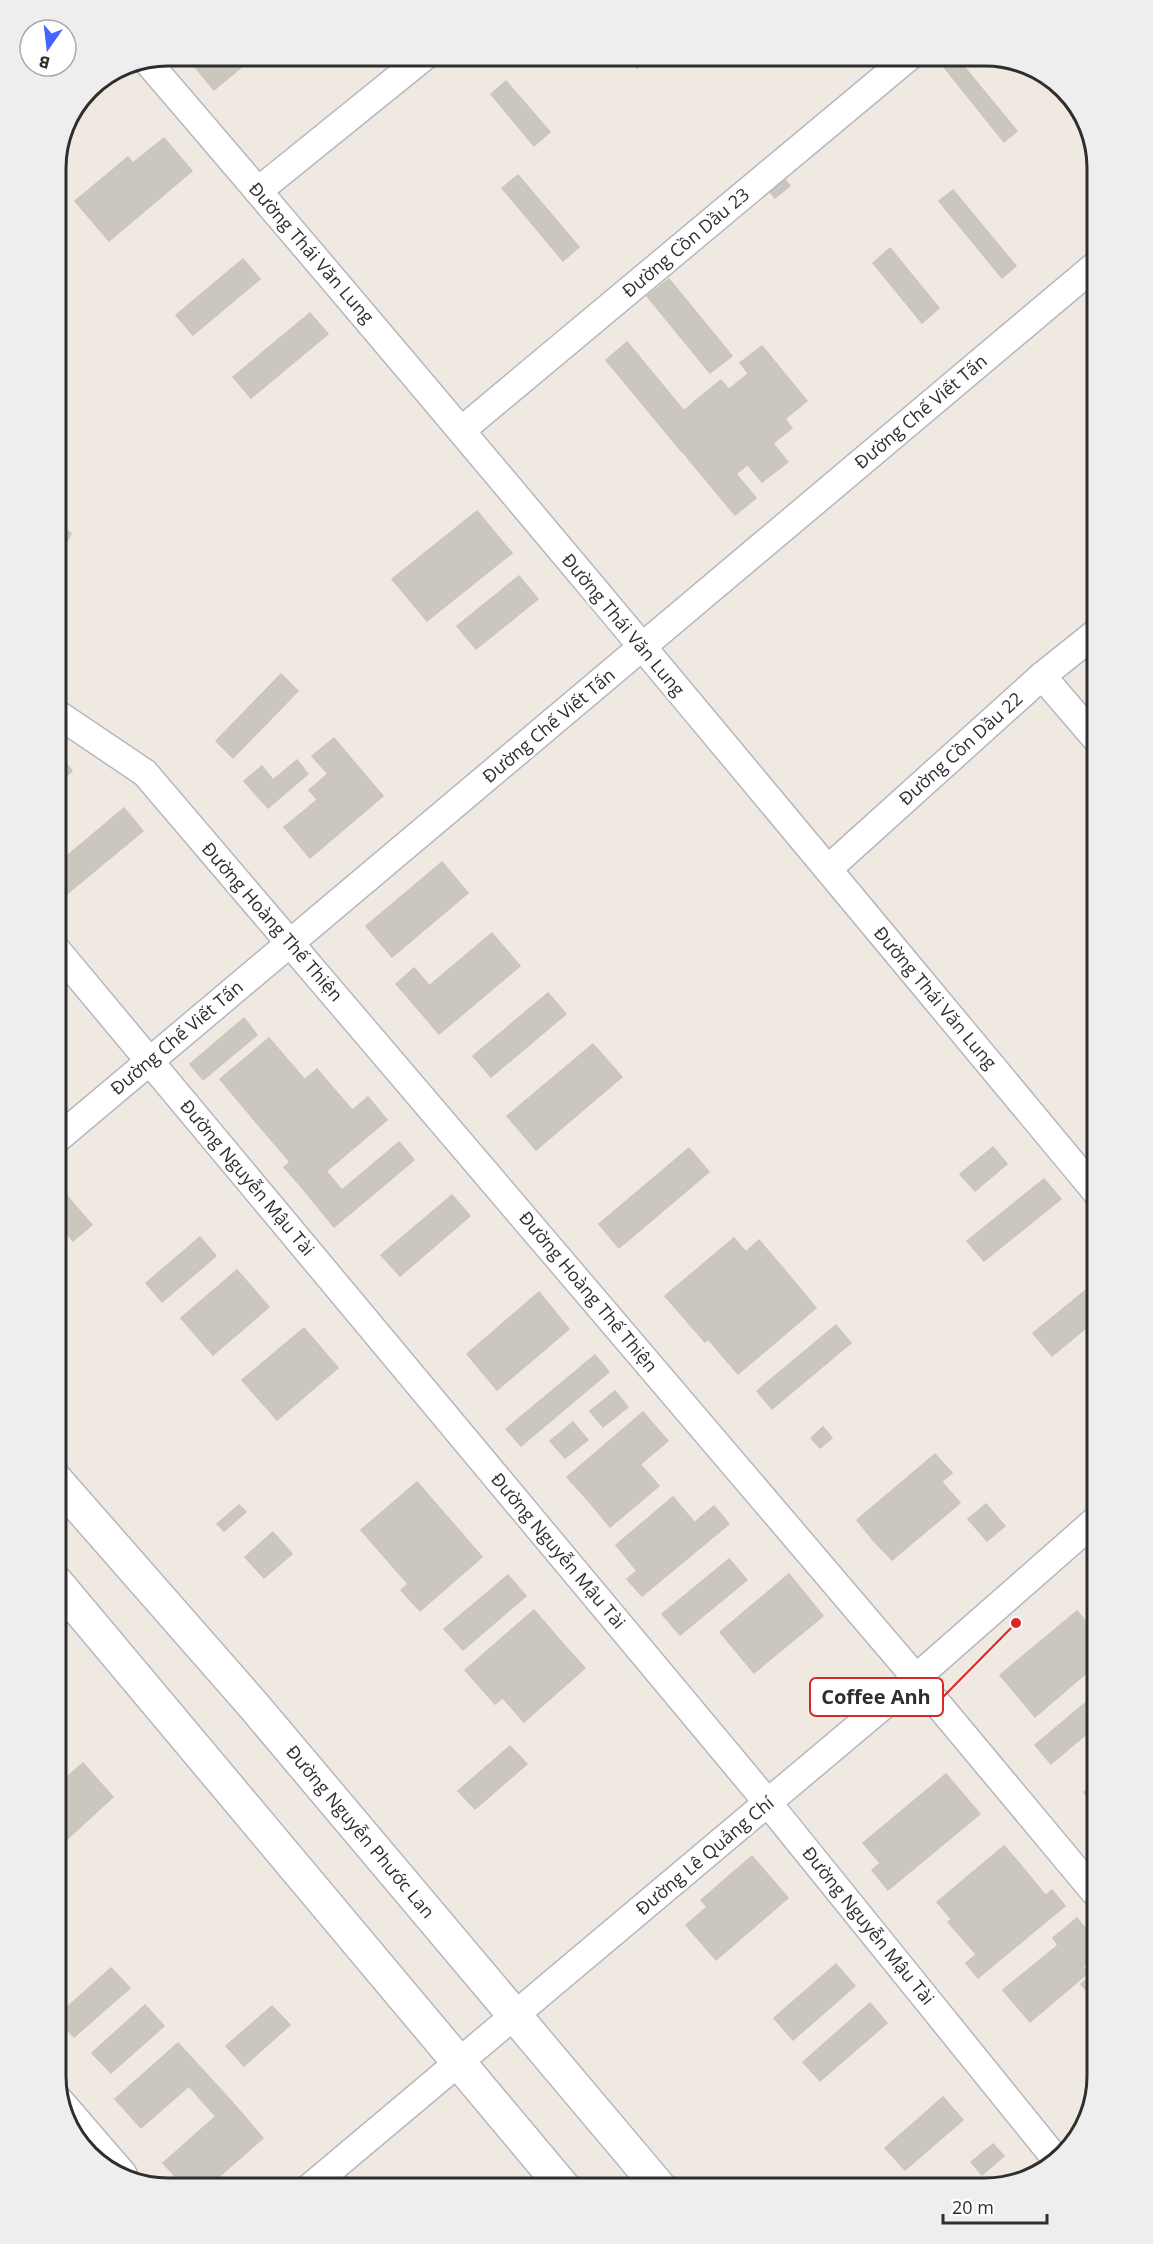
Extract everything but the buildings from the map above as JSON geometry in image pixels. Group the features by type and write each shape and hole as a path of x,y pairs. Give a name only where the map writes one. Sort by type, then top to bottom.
{"main road":[{"name":"Đường Nguyễn Phước Lan","path":"66,1491 254,1706 652,2178"},
{"path":"66,1594 556,2178"}],"street":[{"path":"258,190 413,66"},
{"name":"Đường Cồn Dầu 23","path":"462,429 898,66"},
{"name":"Đường Thái Văn Lung","path":"153,68 462,429 641,648 1087,1180"},
{"name":"Đường Chế Viết Tấn","path":"66,1132 1087,273"},
{"name":"Đường Cồn Dầu 22","path":"828,869 1042,676 1087,641"},
{"path":"1042,676 1087,727"},
{"name":"Đường Hoàng Thế Thiện","path":"66,720 145,773 1087,1882"},
{"name":"Đường Nguyễn Mậu Tài","path":"66,961 768,1803 1051,2153"},
{"name":"Đường Lê Quảng Chí","path":"321,2178 916,1678 1087,1529"},
{"path":"77,2120 111,2160"}],"place":[{"name":"Coffee Anh","path":"1016,1623"}]}
